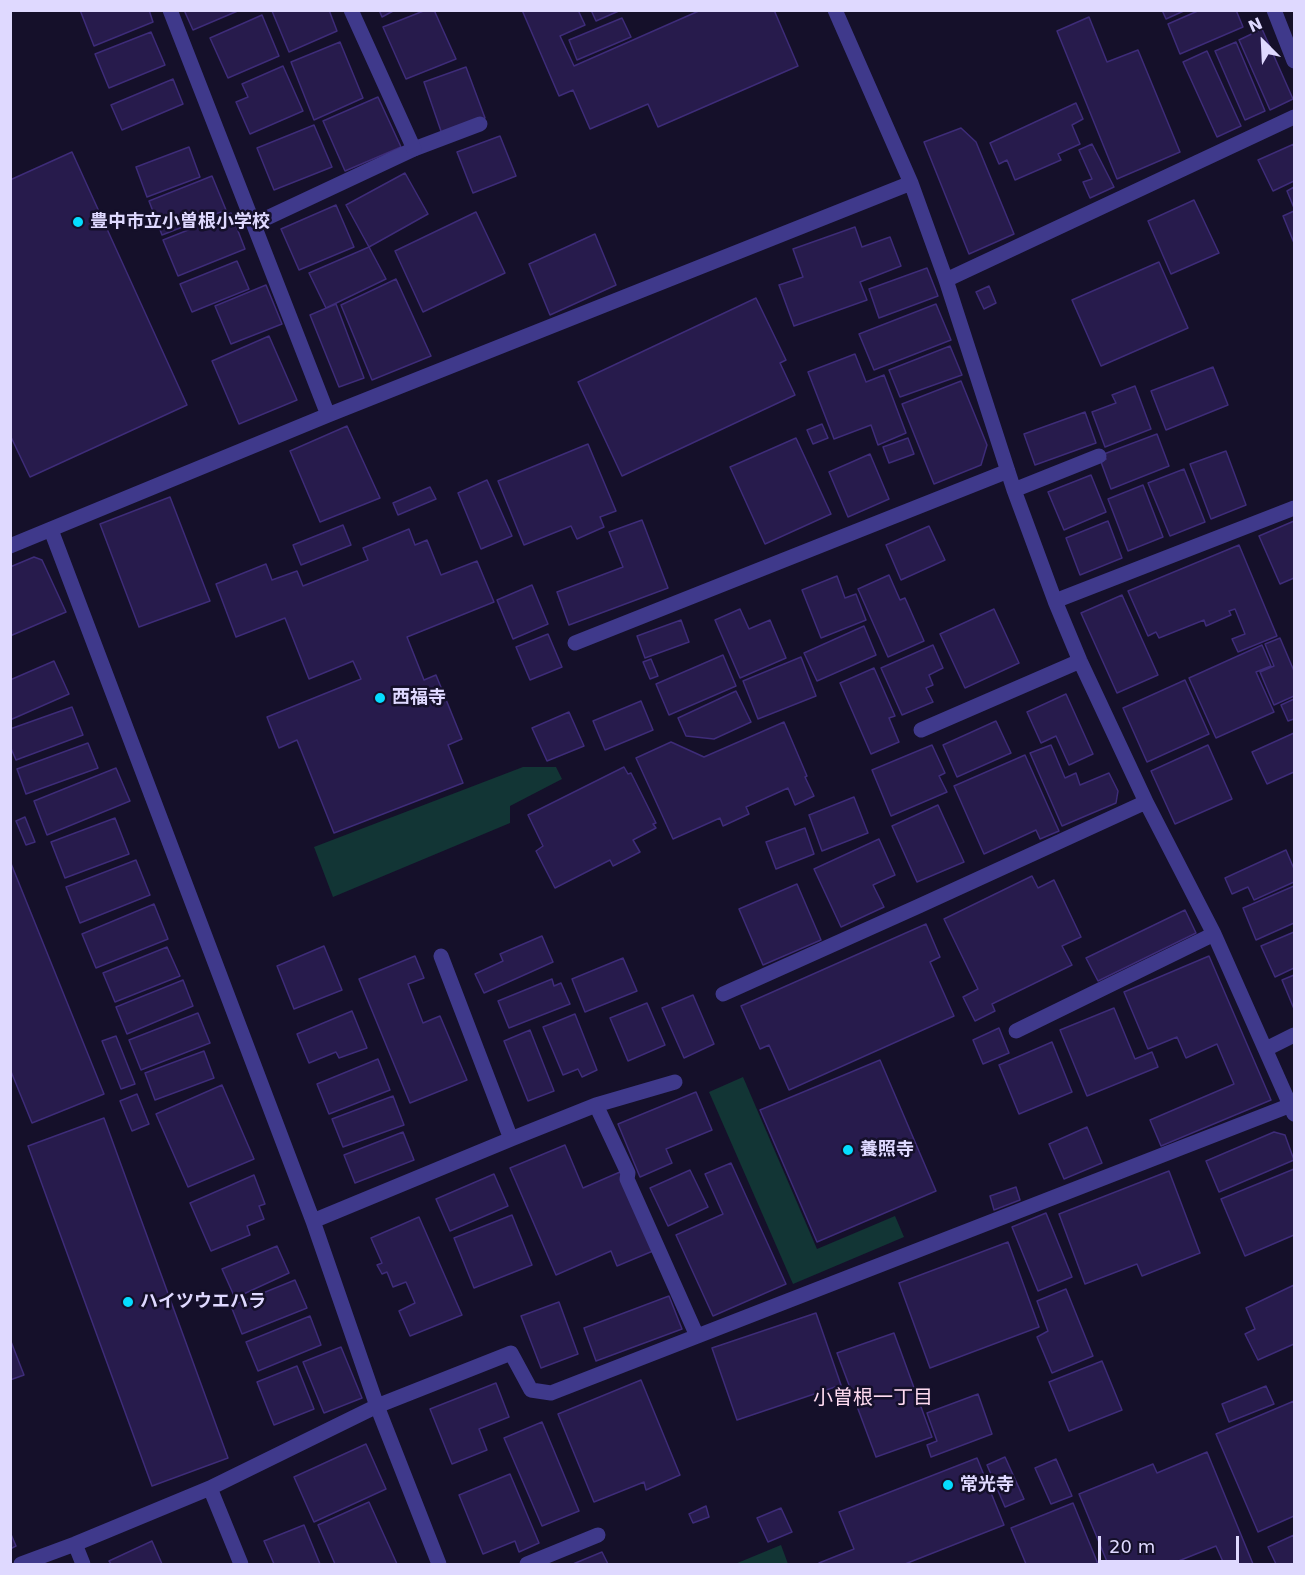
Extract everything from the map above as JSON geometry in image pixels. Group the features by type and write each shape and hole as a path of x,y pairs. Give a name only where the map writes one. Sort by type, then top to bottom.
{"street":[{"path":"170,10 328,415"},
{"path":"351,10 414,149"},
{"path":"21,1564 210,1488 377,1406 511,1353 531,1390 551,1393 1293,1110 1214,934 1146,802 1080,661 1055,601 1014,490 946,280 911,183 835,10"},
{"path":"1274,10 1294,61"},
{"path":"946,280 1294,117"},
{"path":"254,224 414,149 480,124"},
{"path":"10,546 328,415 911,183"},
{"path":"1014,490 1099,456"},
{"path":"575,643 1008,471"},
{"path":"1055,601 1294,508"},
{"path":"51,530 313,1221 377,1406 439,1564"},
{"path":"921,730 1080,661"},
{"path":"723,994 1146,802"},
{"path":"1016,1031 1214,934"},
{"path":"441,956 511,1139"},
{"path":"1266,1049 1294,1035"},
{"path":"313,1221 596,1105 675,1082"},
{"path":"596,1105 628,1173 627,1179 697,1336"},
{"path":"210,1488 241,1564"},
{"path":"527,1564 598,1535"},
{"path":"75,1544 83,1564"}],"green space":[{"path":"523,767 556,767 562,779 510,806 510,823 333,897 314,847"},
{"path":"743,1077 817,1249 895,1216 904,1237 793,1284 709,1092"},
{"path":"781,1545 788,1564 735,1564"}],"building":[{"path":"80,10 149,10 153,22 94,46"},
{"path":"184,10 240,10 193,30"},
{"path":"329,10 337,31 289,52 272,11"},
{"path":"379,10 395,10 382,17"},
{"path":"426,10 434,10 456,59 406,79 383,27"},
{"path":"522,10 578,10 585,25 560,36 574,66 701,10 774,10 798,66 658,127 648,104 590,129 573,90 559,96"},
{"path":"591,10 621,10 596,21"},
{"path":"1162,10 1186,10 1166,19"},
{"path":"1200,10 1236,10 1243,27 1180,54 1168,24"},
{"path":"262,15 279,56 228,78 210,38"},
{"path":"1089,17 1107,62 1138,50 1180,152 1117,179 1057,31"},
{"path":"622,18 631,37 577,60 569,40"},
{"path":"1262,29 1293,99 1270,110 1239,40"},
{"path":"151,32 165,65 109,88 95,54"},
{"path":"340,42 363,98 314,120 291,62"},
{"path":"1236,42 1265,111 1245,120 1215,51"},
{"path":"1207,51 1241,126 1217,137 1183,62"},
{"path":"283,66 303,111 250,134 236,102 248,97 242,84"},
{"path":"466,67 485,118 442,134 424,82"},
{"path":"173,79 183,104 122,130 111,105"},
{"path":"378,97 401,147 345,171 323,121"},
{"path":"1076,103 1083,119 1072,125 1080,144 1058,154 1061,160 1015,180 1007,160 999,164 990,143"},
{"path":"314,125 332,167 274,190 257,148"},
{"path":"961,128 976,142 1014,234 969,254 924,142"},
{"path":"500,136 516,176 473,193 457,152"},
{"path":"1092,144 1114,187 1090,198 1083,182 1092,179 1079,150"},
{"path":"1294,144 1294,181 1273,191 1258,160"},
{"path":"189,147 200,177 147,197 136,167"},
{"path":"72,152 187,405 30,477 10,435 10,180"},
{"path":"405,173 428,214 369,247 346,205"},
{"path":"212,176 226,210 162,235 149,201"},
{"path":"1294,187 1294,208 1287,191"},
{"path":"1194,200 1219,253 1171,274 1148,221"},
{"path":"336,205 354,247 299,270 281,229"},
{"path":"1294,211 1294,243 1283,216"},
{"path":"476,212 505,273 423,312 395,251"},
{"path":"231,213 245,249 178,276 163,240"},
{"path":"855,227 862,247 890,237 901,266 860,282 867,300 794,326 779,285 803,277 793,249"},
{"path":"595,234 616,285 550,315 529,264"},
{"path":"369,247 386,279 326,308 309,273"},
{"path":"237,261 249,289 192,312 180,284"},
{"path":"1159,262 1188,328 1101,366 1072,300"},
{"path":"927,268 938,296 879,318 869,289"},
{"path":"396,279 431,356 372,380 341,305"},
{"path":"266,285 282,324 231,344 215,306"},
{"path":"989,286 996,303 984,309 976,292"},
{"path":"756,298 786,360 780,363 795,395 622,476 578,382"},
{"path":"336,304 364,378 339,387 310,315"},
{"path":"936,304 951,340 874,370 859,334"},
{"path":"269,336 297,400 239,424 212,361"},
{"path":"950,346 962,375 900,397 889,370"},
{"path":"855,354 866,382 884,375 906,433 878,445 871,425 834,439 808,372"},
{"path":"1213,367 1228,405 1166,430 1151,391"},
{"path":"961,381 987,445 981,465 934,484 902,404"},
{"path":"1135,386 1151,429 1105,447 1092,412 1116,403 1112,395"},
{"path":"1085,412 1096,443 1035,465 1024,434"},
{"path":"822,424 828,438 813,444 807,430"},
{"path":"347,426 380,498 320,522 290,451"},
{"path":"1157,434 1169,466 1111,489 1101,462 1106,459 1104,454"},
{"path":"796,438 831,514 765,544 730,467"},
{"path":"908,438 914,454 889,463 883,447"},
{"path":"588,444 616,511 600,517 604,527 577,539 571,526 524,545 498,481"},
{"path":"1226,451 1246,505 1211,519 1190,464"},
{"path":"870,454 889,499 848,517 829,472"},
{"path":"1184,469 1205,522 1170,536 1148,483"},
{"path":"1091,475 1106,512 1064,530 1048,492"},
{"path":"487,480 512,536 481,549 458,493"},
{"path":"1143,485 1163,537 1128,551 1108,499"},
{"path":"430,487 436,499 398,515 393,503"},
{"path":"170,497 210,601 139,627 100,524"},
{"path":"642,520 668,588 569,625 557,592 623,567 609,532"},
{"path":"1108,521 1122,558 1080,575 1066,538"},
{"path":"1294,521 1294,578 1280,584 1259,536"},
{"path":"343,525 351,545 301,565 293,545"},
{"path":"929,526 945,560 901,580 886,545"},
{"name":"西福寺","path":"409,529 415,545 427,540 441,575 477,561 494,602 407,637 424,680 436,675 462,739 448,745 463,783 334,833 297,740 279,748 267,717 361,679 353,661 309,679 285,618 236,637 216,584 266,564 272,580 297,571 303,586 368,560 363,548"},
{"path":"1239,545 1277,636 1238,652 1232,639 1245,634 1235,609 1229,611 1231,615 1206,626 1204,620 1159,638 1156,632 1148,636 1128,591"},
{"path":"34,557 42,560 66,612 10,636 10,567"},
{"path":"889,575 900,600 905,598 924,641 888,657 858,589"},
{"path":"837,576 845,598 856,594 866,620 821,638 802,590"},
{"path":"532,585 548,624 513,639 497,600"},
{"path":"1122,595 1158,675 1117,693 1081,613"},
{"path":"740,609 749,629 770,620 786,658 740,678 715,620"},
{"path":"994,609 1019,663 965,688 940,634"},
{"path":"681,620 689,642 645,658 637,636"},
{"path":"864,626 876,655 817,681 804,653"},
{"path":"548,634 562,667 530,680 516,647"},
{"path":"1280,638 1294,671 1294,696 1274,705 1260,672 1274,666 1265,644"},
{"path":"933,645 943,668 929,675 933,685 926,688 933,702 902,715 881,668"},
{"path":"1262,645 1271,666 1256,672 1274,712 1216,738 1189,678"},
{"path":"723,655 736,686 669,715 656,684"},
{"path":"801,657 816,696 758,719 743,681"},
{"path":"651,659 658,676 650,679 643,662"},
{"path":"54,661 69,694 10,720 10,680"},
{"path":"874,668 895,716 889,718 899,742 871,754 840,683"},
{"path":"1185,680 1209,734 1147,762 1123,708"},
{"path":"736,691 751,722 714,739 686,736 678,718"},
{"path":"1066,694 1093,754 1069,765 1056,736 1041,743 1027,712"},
{"path":"1294,699 1294,719 1288,721 1281,705"},
{"path":"641,701 653,730 605,750 593,721"},
{"path":"72,707 83,735 16,760 10,746 10,729"},
{"path":"569,712 584,746 547,761 532,728"},
{"path":"996,721 1011,753 957,777 943,745"},
{"path":"784,722 814,796 795,805 788,788 746,807 749,814 723,826 720,818 673,839 636,758 671,742 704,757"},
{"path":"1294,733 1294,772 1267,784 1252,752"},
{"path":"88,743 98,768 26,794 17,769"},
{"path":"932,745 945,773 939,776 947,792 891,816 872,770"},
{"path":"1051,745 1065,778 1076,773 1080,785 1109,773 1118,791 1116,803 1062,826 1030,753"},
{"path":"1208,745 1232,799 1175,824 1151,771"},
{"path":"1025,755 1059,831 1040,839 1036,830 984,854 954,786"},
{"path":"624,767 628,774 631,773 656,823 653,824 656,828 633,840 640,852 613,866 610,860 555,888 536,851 543,846 528,815"},
{"path":"116,768 130,801 47,835 34,801"},
{"path":"854,797 868,833 822,851 809,815"},
{"path":"938,805 964,862 917,882 892,826"},
{"path":"25,817 35,842 26,845 16,821"},
{"path":"115,818 129,854 65,878 51,842"},
{"path":"805,828 814,854 776,869 766,842"},
{"path":"879,839 895,875 873,885 884,907 841,927 814,869"},
{"path":"1286,850 1294,869 1294,882 1254,900 1248,887 1232,894 1225,878"},
{"path":"136,860 150,895 80,923 66,887"},
{"path":"10,861 104,1094 32,1123 10,1069"},
{"path":"1032,876 1038,888 1054,880 1081,937 1062,946 1072,965 992,1004 995,1011 975,1021 963,997 978,989 944,919"},
{"path":"797,884 821,940 763,965 739,909"},
{"path":"1294,886 1294,923 1256,940 1243,908"},
{"path":"154,904 168,939 96,968 82,934"},
{"path":"1185,910 1196,933 1098,981 1086,958"},
{"path":"926,924 940,957 930,962 954,1016 789,1090 769,1045 760,1049 741,1006"},
{"path":"1294,932 1294,968 1275,977 1261,946"},
{"path":"542,936 553,962 484,993 475,974 503,961 500,954"},
{"path":"324,946 342,990 294,1009 277,966"},
{"path":"167,947 180,976 115,1002 103,973"},
{"path":"415,956 424,978 408,984 423,1023 440,1016 467,1080 410,1103 359,979"},
{"path":"1209,956 1271,1100 1161,1146 1150,1120 1234,1084 1217,1044 1186,1058 1177,1037 1148,1049 1124,992"},
{"path":"623,958 637,991 585,1012 572,979"},
{"path":"1294,975 1294,1009 1282,980"},
{"path":"552,979 554,986 561,983 570,1004 509,1028 498,1001"},
{"path":"183,980 193,1006 127,1034 116,1007"},
{"path":"693,995 714,1044 684,1058 662,1008"},
{"path":"647,1003 665,1045 628,1061 610,1018"},
{"path":"1114,1008 1135,1059 1152,1052 1158,1067 1087,1096 1060,1030"},
{"path":"352,1011 367,1048 339,1058 336,1052 309,1063 297,1034"},
{"path":"198,1013 210,1043 141,1070 129,1040"},
{"path":"575,1014 597,1070 582,1077 578,1069 563,1075 543,1027"},
{"path":"999,1028 1009,1053 983,1064 973,1040"},
{"path":"530,1030 554,1091 528,1101 504,1041"},
{"path":"116,1036 135,1084 121,1089 102,1041"},
{"path":"1052,1042 1072,1092 1019,1114 999,1065"},
{"path":"204,1051 214,1078 155,1100 145,1073"},
{"path":"378,1059 390,1090 329,1114 317,1084"},
{"name":"養照寺","path":"880,1060 936,1191 817,1242 760,1110"},
{"path":"222,1085 254,1159 188,1187 156,1114"},
{"path":"696,1092 712,1130 666,1149 672,1163 640,1177 618,1124"},
{"path":"137,1094 149,1124 132,1131 120,1101"},
{"path":"393,1096 404,1125 343,1147 332,1119"},
{"name":"ハイツウエハラ","path":"104,1118 228,1458 152,1486 28,1146"},
{"path":"1087,1127 1102,1163 1064,1179 1049,1144"},
{"path":"403,1132 414,1160 355,1183 344,1155"},
{"path":"1274,1132 1285,1135 1294,1160 1219,1192 1206,1161"},
{"path":"565,1145 583,1188 620,1172 653,1251 617,1266 611,1251 556,1275 510,1168"},
{"path":"731,1163 786,1284 713,1316 676,1235 723,1214 705,1174"},
{"path":"1294,1169 1294,1235 1245,1256 1221,1199"},
{"path":"690,1170 708,1207 668,1226 650,1188"},
{"path":"1169,1171 1200,1253 1142,1276 1137,1264 1085,1284 1059,1214"},
{"path":"494,1174 508,1206 450,1231 436,1199"},
{"path":"254,1175 265,1204 259,1206 264,1219 247,1226 250,1235 211,1251 190,1203"},
{"path":"1016,1187 1020,1200 994,1210 990,1196"},
{"path":"1046,1213 1072,1277 1038,1291 1012,1227"},
{"path":"512,1215 532,1265 474,1288 454,1238"},
{"path":"419,1217 462,1315 410,1336 399,1311 415,1303 406,1282 393,1287 387,1272 382,1274 377,1265 382,1263 371,1238"},
{"path":"1008,1242 1039,1327 930,1368 899,1283"},
{"path":"277,1246 289,1273 235,1298 222,1269"},
{"path":"295,1280 307,1308 242,1334 231,1306"},
{"path":"1294,1285 1294,1344 1258,1360 1245,1334 1255,1329 1246,1308"},
{"path":"1066,1289 1093,1356 1052,1373 1037,1337 1048,1331 1037,1301"},
{"path":"669,1296 682,1329 596,1361 584,1328"},
{"path":"559,1302 578,1354 541,1368 521,1316"},
{"path":"816,1313 841,1385 737,1420 712,1348"},
{"path":"310,1316 321,1345 258,1371 246,1342"},
{"path":"894,1333 932,1437 876,1457 837,1353"},
{"path":"10,1339 24,1375 10,1380"},
{"path":"341,1347 362,1398 324,1413 303,1362"},
{"path":"1102,1361 1122,1410 1069,1431 1049,1382"},
{"path":"297,1366 314,1409 274,1425 257,1382"},
{"path":"641,1380 680,1475 646,1490 644,1482 594,1502 558,1414"},
{"path":"496,1383 509,1417 479,1429 487,1450 452,1464 430,1409"},
{"path":"1266,1386 1274,1404 1229,1422 1222,1404"},
{"path":"978,1394 992,1434 931,1457 927,1445 937,1441 927,1413"},
{"path":"1294,1401 1294,1516 1258,1532 1216,1434"},
{"path":"542,1422 579,1511 542,1526 504,1438"},
{"path":"366,1444 386,1489 314,1522 294,1477"},
{"path":"1207,1452 1253,1564 1224,1564 1216,1546 1171,1564 1108,1564 1079,1494 1153,1464 1157,1473"},
{"path":"1005,1457 1024,1499 1005,1507 987,1465"},
{"name":"常光寺","path":"977,1458 1004,1525 905,1564 819,1564 854,1549 839,1512"},
{"path":"1056,1459 1072,1496 1051,1504 1035,1468"},
{"path":"510,1474 539,1543 519,1552 515,1541 483,1554 459,1495"},
{"path":"369,1502 397,1564 335,1564 318,1525"},
{"path":"1073,1503 1098,1564 1026,1564 1011,1528"},
{"path":"706,1506 709,1517 693,1523 689,1514"},
{"path":"781,1508 792,1532 768,1542 757,1518"},
{"path":"304,1525 320,1564 274,1564 264,1541"},
{"path":"10,1532 16,1546 10,1549"},
{"path":"1294,1535 1294,1564 1276,1564 1268,1547"},
{"path":"152,1541 162,1564 111,1564 109,1561"},
{"path":"602,1552 608,1564 573,1564"}],"place":[{"name":"豊中市立小曽根小学校","path":"78,222"},
{"name":"西福寺","path":"380,698"},
{"name":"養照寺","path":"848,1150"},
{"name":"ハイツウエハラ","path":"128,1302"},
{"name":"常光寺","path":"948,1485"}],"district":[{"name":"小曽根一丁目","path":"873,1399"}]}
